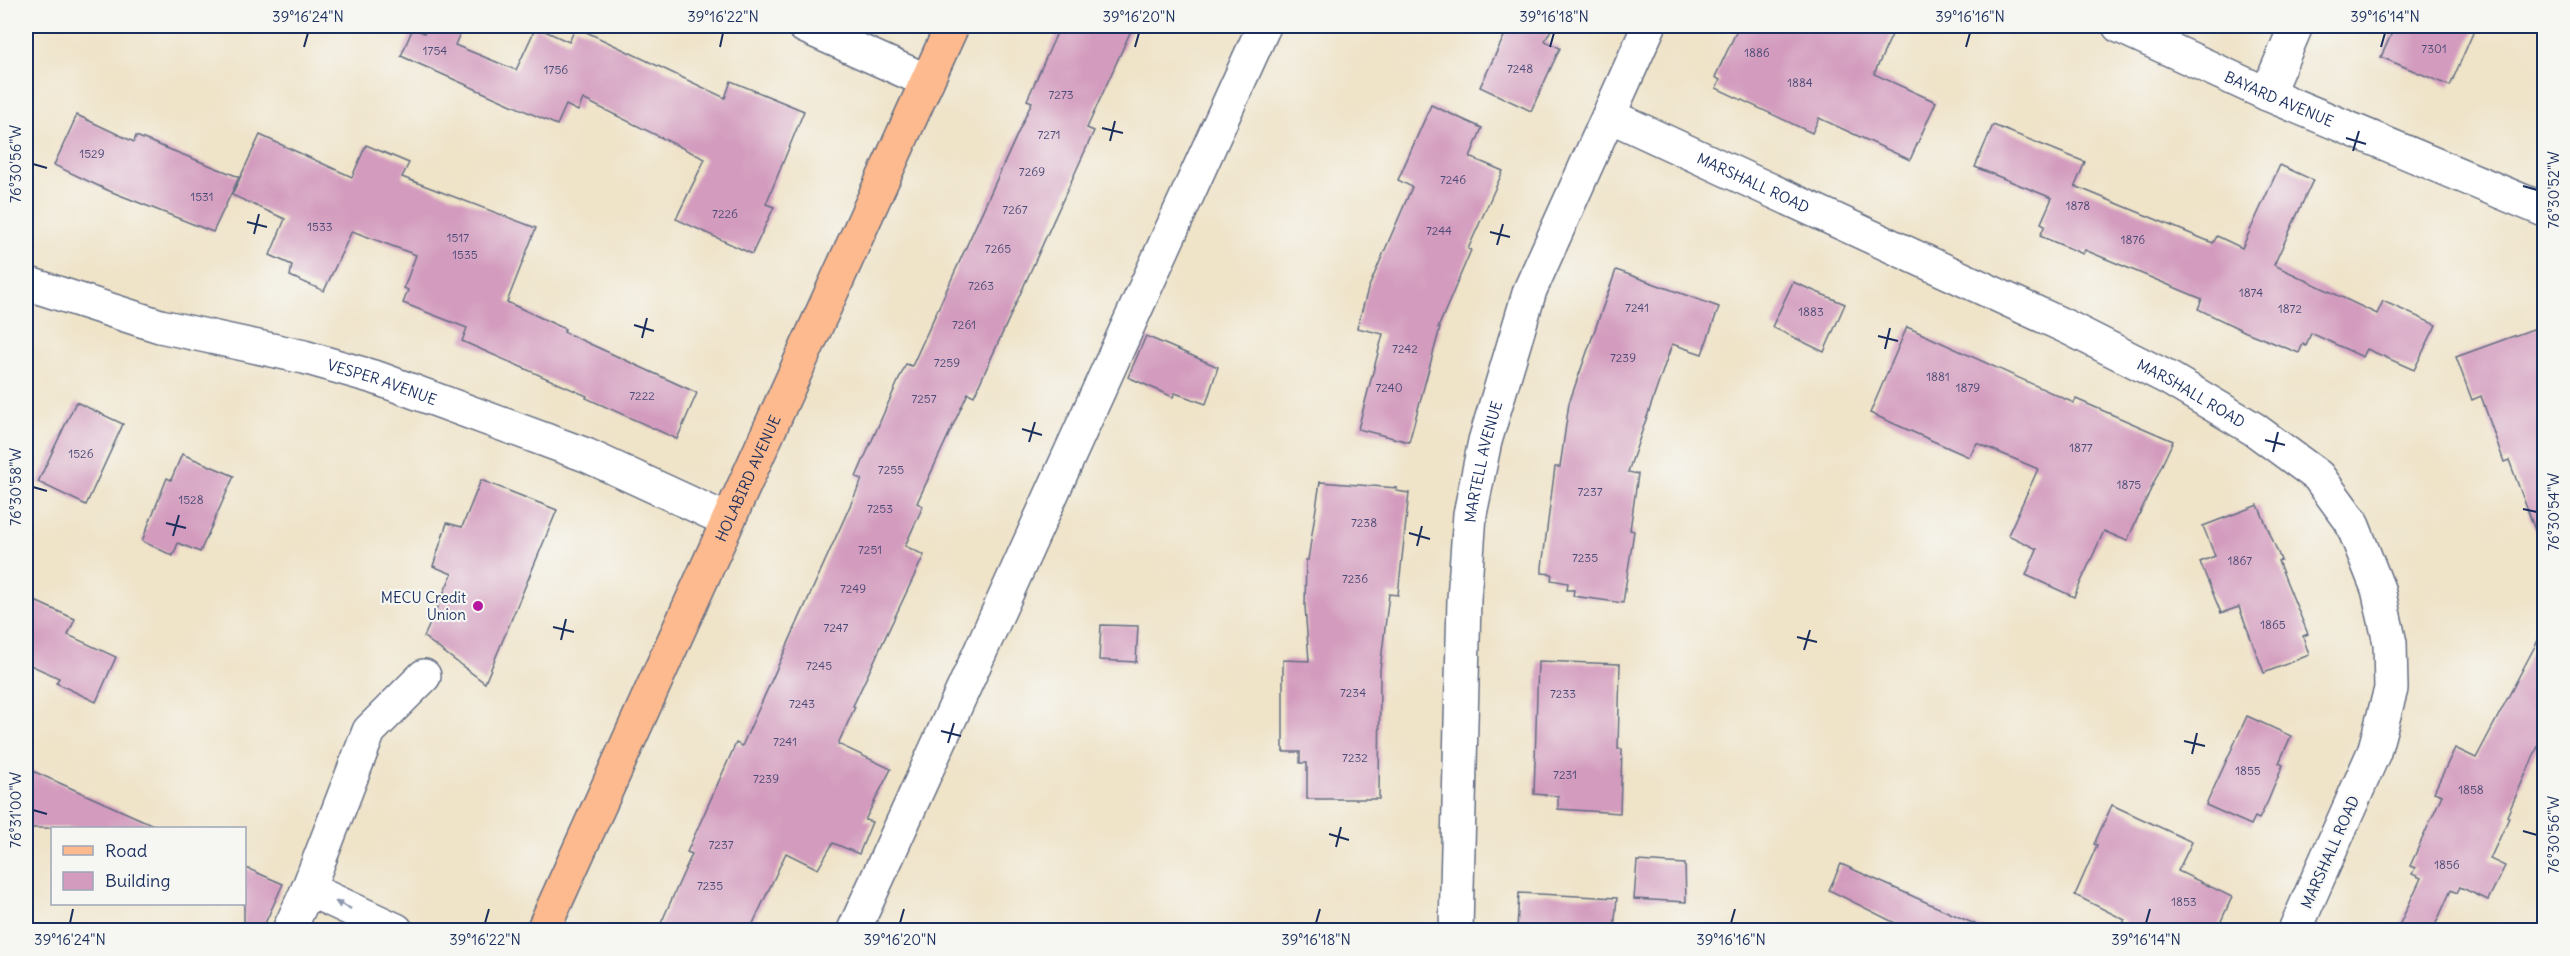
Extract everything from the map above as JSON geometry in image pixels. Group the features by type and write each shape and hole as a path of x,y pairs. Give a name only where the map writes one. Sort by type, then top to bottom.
{"main road":[{"name":"HOLABIRD AVENUE","path":"543,930 952,26"}],"street":[{"path":"804,26 927,81"},
{"path":"854,930 1264,26"},
{"name":"MARTELL AVENUE","path":"1456,930 1464,599 1470,514 1485,441 1530,290 1649,26"},
{"name":"BAYARD AVENUE","path":"2119,26 2267,94 2544,210"},
{"path":"2267,94 2296,26"},
{"name":"MARSHALL ROAD","path":"1610,116 2068,328 2170,379 2254,429 2318,476 2351,521 2378,590 2390,643 2391,689 2374,752 2295,930"},
{"name":"VESPER AVENUE","path":"26,284 159,326 304,357 377,378 586,455 727,520"},
{"path":"289,930 308,889 369,731 424,676"},
{"path":"308,889 396,930"}],"building":[{"path":"427,26 463,26 455,45 516,70 536,27 569,42 576,27 725,98 731,81 804,111 766,204 774,207 752,254 676,219 705,159 583,99 578,111 566,105 557,125 401,56 413,28 424,33"},
{"path":"1060,26 1133,26 1087,128 1094,131 974,396 968,393 917,503 923,506 905,546 924,555 853,706 855,707 838,744 891,769 865,820 872,822 859,854 833,843 818,869 786,853 750,930 658,930 692,854 687,852 736,743 742,746 862,479 856,477 886,408 906,364 912,366 1032,102 1027,100"},
{"path":"1509,26 1553,26 1545,41 1560,48 1531,111 1480,87"},
{"path":"1739,26 1896,26 1874,74 1936,102 1910,160 1819,118 1812,133 1716,88 1720,80 1715,77"},
{"path":"2395,26 2476,26 2450,86 2381,57"},
{"path":"1431,105 1482,128 1470,157 1503,171 1468,249 1471,250 1438,328 1440,328 1409,442 1358,429 1383,334 1357,328 1368,289 1412,187 1398,180"},
{"path":"77,115 134,142 136,136 239,177 213,232 107,190 54,165"},
{"path":"1993,125 2085,162 2075,186 2213,243 2217,236 2242,248 2280,165 2313,180 2274,265 2377,314 2383,301 2436,325 2414,370 2367,349 2363,357 2311,333 2306,346 2303,344 2299,353 2246,332 2198,309 2202,299 2085,250 2083,254 2040,236 2045,225 2041,223 2052,198 1975,167"},
{"path":"260,135 352,177 366,145 409,163 402,177 536,228 507,302 565,329 564,332 697,393 677,439 462,341 467,328 403,303 408,290 404,288 416,255 352,231 324,291 290,276 292,265 270,255 285,219 232,195"},
{"path":"1616,270 1719,307 1702,354 1672,344 1628,472 1638,474 1630,530 1634,531 1623,603 1573,596 1574,590 1567,590 1568,583 1551,580 1552,574 1542,573 1555,467 1560,467 1569,403"},
{"path":"1793,282 1845,304 1824,352 1772,327"},
{"path":"2544,325 2544,545 2541,546 2509,460 2504,462 2481,396 2472,400 2456,357"},
{"path":"1907,327 2074,403 2076,399 2173,441 2127,541 2104,531 2074,597 2026,575 2037,549 2008,535 2038,469 1977,443 1969,457 1870,413"},
{"path":"1146,336 1218,367 1206,404 1175,393 1173,397 1128,377"},
{"path":"76,402 123,424 86,505 38,482"},
{"path":"182,454 234,476 200,552 178,543 173,556 142,541 167,478 171,480"},
{"name":"MECU Credit Union","path":"481,480 557,510 485,683 424,637 452,574 433,566 447,523 462,527"},
{"path":"1320,482 1397,488 1396,491 1409,493 1398,595 1389,594 1380,670 1379,799 1307,799 1307,763 1300,763 1300,752 1283,752 1283,660 1309,661 1305,606 1306,560 1308,560"},
{"path":"2258,505 2308,634 2303,636 2309,655 2264,673 2239,607 2221,613 2200,562 2215,556 2203,526"},
{"path":"26,597 75,619 68,635 116,657 96,702 56,683 59,678 26,663"},
{"path":"1101,625 1138,626 1136,662 1099,660"},
{"path":"2544,629 2544,733 2490,859 2505,866 2488,900 2460,887 2457,893 2451,890 2433,930 2397,930 2421,878 2412,874 2415,868 2410,866 2442,795 2434,792 2455,748 2476,758"},
{"path":"1538,661 1620,664 1618,749 1622,749 1620,813 1558,809 1558,796 1534,794"},
{"path":"2247,716 2291,736 2279,763 2283,765 2268,801 2259,819 2255,817 2251,825 2206,805"},
{"path":"26,768 158,827 51,827 26,828"},
{"path":"2112,805 2192,842 2178,871 2232,897 2217,930 2119,930 2125,920 2075,895 2097,845 2094,844"},
{"path":"1637,861 1685,864 1686,902 1634,899"},
{"path":"1841,864 1988,930 1909,930 1829,890"},
{"path":"246,868 283,884 262,930 244,930"},
{"path":"1519,893 1617,898 1614,930 1517,930"}],"place":[{"name":"MECU Credit Union","path":"478,606"}]}
